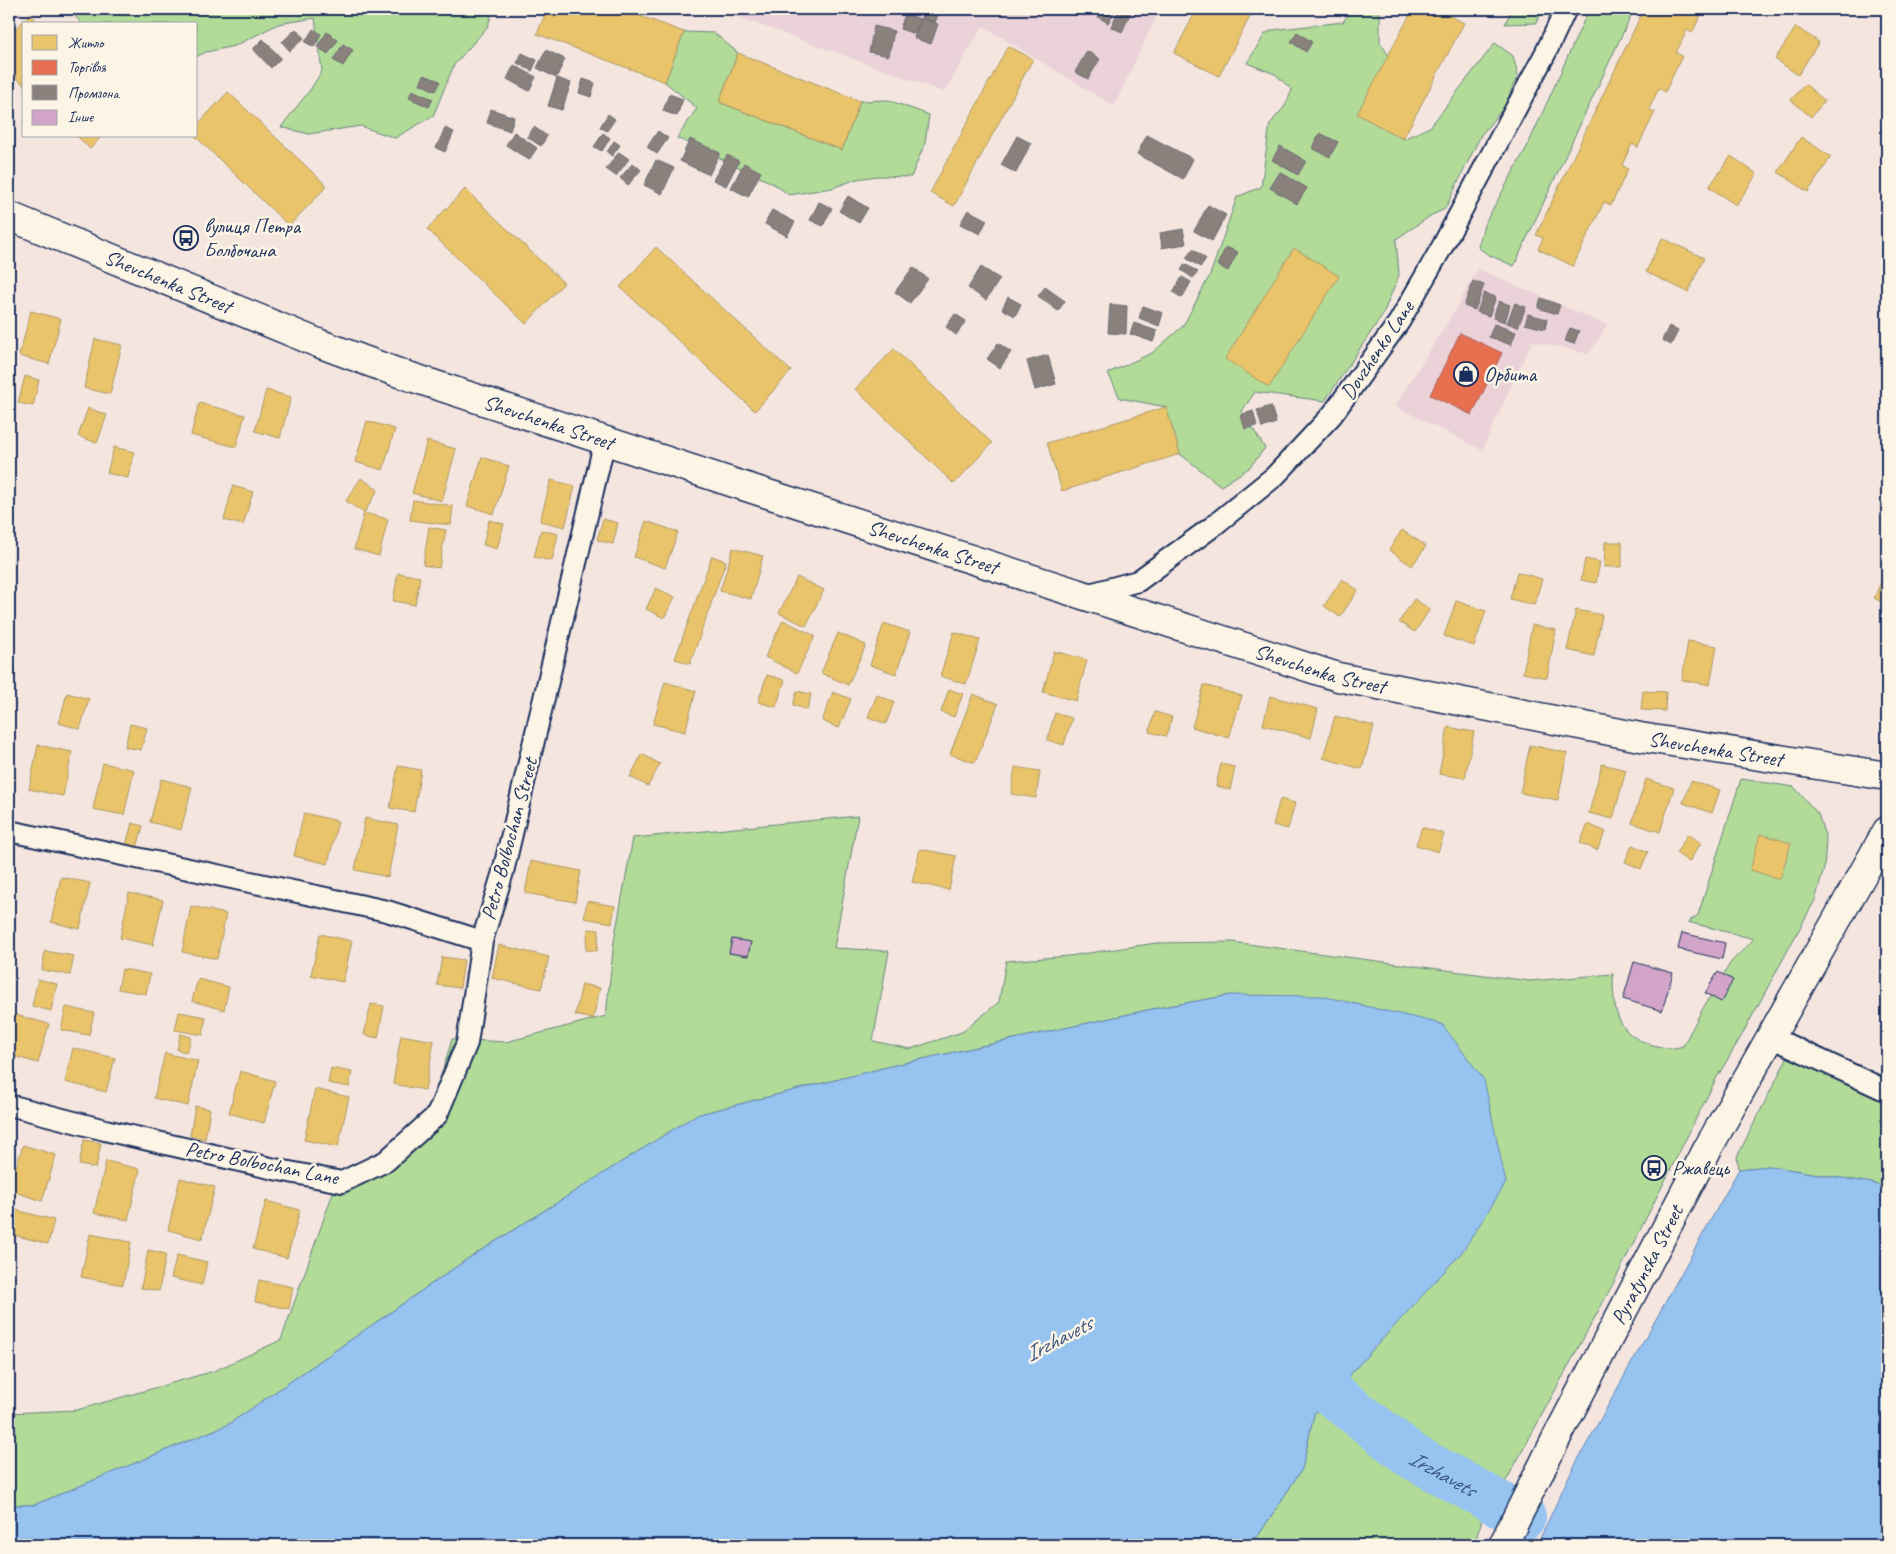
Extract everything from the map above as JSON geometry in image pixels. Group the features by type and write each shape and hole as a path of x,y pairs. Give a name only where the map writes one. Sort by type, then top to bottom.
{"street":[{"name":"Dovzhenko Lane","path":"1086,595 1138,581 1212,527 1275,476 1332,415 1399,322 1442,247 1546,52 1566,9"},
{"name":"Shevchenka Street","path":"9,216 327,346 396,372 737,484 1338,676 1640,737 1887,776"},
{"name":"Petro Bolbochan Street","path":"9,831 387,911 482,941 503,872 605,440"},
{"name":"Pyratynska Street","path":"1503,1545 1557,1437 1708,1148 1887,831"},
{"name":"Petro Bolbochan Lane","path":"9,1105 104,1130 279,1170 342,1182 386,1161 437,1115 467,1043 482,941"},
{"path":"1771,1037 1887,1091"}],"shaded area":[{"path":"717,9 1160,9 1114,106 983,26 944,92"},
{"path":"1478,269 1607,325 1589,354 1532,341 1482,450 1395,406 1456,309"}],"green space":[{"path":"69,9 493,9 488,26 454,65 433,116 395,138 360,126 309,134 281,127 310,90 322,71 315,18 278,24 235,46 206,52 198,56 198,22 80,22"},
{"path":"1352,9 1378,9 1380,12 1380,42 1389,56 1358,114 1403,139 1430,127 1495,43 1513,56 1518,75 1504,107 1481,135 1445,209 1432,215 1396,239 1399,275 1383,314 1325,401 1255,392 1242,411 1265,448 1249,468 1221,486 1180,454 1166,407 1120,398 1108,373 1152,353 1183,326 1210,275 1237,197 1261,187 1270,124 1285,106 1292,90 1275,74 1247,63 1265,34 1272,30 1343,22"},
{"path":"1512,9 1544,9 1536,23 1505,24"},
{"path":"1589,9 1634,9 1514,266 1487,254 1478,247 1484,225 1528,145"},
{"path":"684,32 714,33 738,53 719,102 842,150 860,101 888,100 929,115 925,143 911,177 877,176 857,179 832,188 789,195 774,184 677,138 697,108 665,82"},
{"path":"1741,779 1794,787 1818,814 1826,839 1824,869 1815,900 1716,1079 1614,1282 1499,1494 1440,1463 1424,1471 1485,1511 1474,1545 1239,1545 1258,1536 1302,1469 1314,1414 1388,1332 1231,995 1157,1008 895,1065 696,1115 466,1260 229,1424 34,1505 9,1505 9,1413 77,1410 214,1371 281,1340 341,1170 380,1155 431,1109 452,1039 506,1042 606,1016 614,941 633,838 858,816 834,948 889,951 873,1041 910,1049 962,1032 999,1002 1006,961 1069,956 1156,943 1232,942 1530,981 1613,974 1616,1009 1624,1027 1640,1040 1653,1045 1671,1048 1683,1046 1731,962 1754,939 1688,922 1698,915"},
{"path":"1789,1054 1887,1097 1887,1189 1872,1183 1769,1166 1739,1169 1737,1157"}],"water":[{"path":"1231,995 1322,996 1442,1024 1484,1080 1506,1183 1462,1252 1314,1414 1302,1469 1258,1536 1239,1545 9,1545 9,1505 34,1505 229,1424 466,1260 696,1115 895,1065 1157,1008"},
{"path":"1769,1166 1872,1183 1887,1189 1887,1545 1537,1545 1569,1476 1739,1169"}],"building: Житло":[{"path":"547,9 621,9 684,32 665,82 537,34"},
{"path":"1197,9 1254,9 1219,76 1174,53"},
{"path":"1413,9 1437,9 1464,23 1403,139 1357,114"},
{"path":"1644,9 1704,9 1692,33 1687,30 1676,53 1682,56 1665,92 1659,88 1649,109 1655,112 1638,147 1632,144 1622,165 1628,169 1611,205 1604,202 1573,266 1538,249 1543,238 1536,235"},
{"path":"30,14 38,22 22,22"},
{"path":"22,22 22,83 9,71 9,36"},
{"path":"1796,27 1819,42 1798,75 1775,59"},
{"path":"1008,46 1033,59 954,206 930,193"},
{"path":"738,53 860,101 842,150 719,102"},
{"path":"1805,84 1825,101 1811,117 1791,100"},
{"path":"228,92 327,186 289,226 197,138 198,124"},
{"path":"1801,137 1831,157 1808,192 1778,172"},
{"path":"79,138 100,138 90,149"},
{"path":"1731,156 1757,174 1736,205 1709,187"},
{"path":"465,189 564,283 526,324 427,229"},
{"path":"1662,238 1704,258 1688,292 1646,272"},
{"path":"656,247 791,371 755,411 620,287"},
{"path":"1294,248 1339,276 1269,387 1225,359"},
{"path":"31,311 61,319 49,364 19,356"},
{"path":"95,339 122,345 110,394 84,388"},
{"path":"894,349 992,443 954,484 855,389"},
{"path":"25,376 39,380 33,406 18,403"},
{"path":"266,390 291,397 280,438 255,431"},
{"path":"199,403 245,415 236,447 191,435"},
{"path":"1166,407 1180,454 1062,491 1047,443"},
{"path":"88,408 107,415 97,443 78,436"},
{"path":"367,421 395,429 383,470 355,462"},
{"path":"427,441 456,449 442,501 412,493"},
{"path":"114,447 134,452 128,478 107,473"},
{"path":"482,457 509,466 494,514 467,506"},
{"path":"361,478 378,490 364,513 346,501"},
{"path":"551,480 575,486 565,527 540,521"},
{"path":"233,486 253,492 243,525 224,520"},
{"path":"413,500 453,506 451,525 410,520"},
{"path":"364,513 388,519 379,556 354,549"},
{"path":"603,519 618,523 613,544 597,540"},
{"path":"489,520 504,524 497,549 483,545"},
{"path":"646,521 678,532 665,568 634,557"},
{"path":"429,527 446,530 439,568 423,565"},
{"path":"541,530 558,534 552,561 534,557"},
{"path":"1402,530 1426,546 1412,566 1389,550"},
{"path":"1605,542 1622,542 1622,567 1604,567"},
{"path":"733,548 763,556 751,599 720,591"},
{"path":"712,556 726,561 690,664 675,659"},
{"path":"1585,559 1600,562 1596,583 1581,580"},
{"path":"1887,568 1887,605 1874,598"},
{"path":"1517,572 1542,579 1534,605 1510,599"},
{"path":"398,573 420,577 415,605 393,601"},
{"path":"797,577 824,590 806,626 779,613"},
{"path":"1342,579 1358,590 1340,617 1324,606"},
{"path":"656,588 675,597 664,618 646,609"},
{"path":"1414,599 1430,609 1415,632 1399,622"},
{"path":"1456,601 1486,611 1474,646 1444,636"},
{"path":"1576,610 1602,615 1594,656 1567,650"},
{"path":"783,620 815,636 797,673 765,657"},
{"path":"884,623 910,632 896,674 870,665"},
{"path":"1532,625 1556,630 1547,678 1523,673"},
{"path":"954,632 980,640 966,684 940,676"},
{"path":"838,633 866,645 848,685 821,673"},
{"path":"1688,641 1717,646 1710,685 1682,680"},
{"path":"1054,651 1087,660 1076,701 1043,692"},
{"path":"767,675 785,680 776,707 758,702"},
{"path":"665,682 696,691 685,732 653,724"},
{"path":"1204,685 1242,696 1229,738 1192,727"},
{"path":"949,689 963,694 954,717 941,712"},
{"path":"797,691 811,694 807,710 793,705"},
{"path":"1643,691 1666,692 1665,711 1641,710"},
{"path":"833,692 851,699 839,728 822,721"},
{"path":"67,693 89,699 80,729 59,723"},
{"path":"973,694 998,704 975,763 950,754"},
{"path":"877,695 894,702 886,724 868,717"},
{"path":"1270,696 1318,709 1311,738 1263,725"},
{"path":"1155,712 1172,717 1166,736 1149,732"},
{"path":"1055,713 1072,718 1064,745 1047,740"},
{"path":"1335,716 1374,726 1362,769 1323,758"},
{"path":"130,724 147,728 141,750 125,747"},
{"path":"1448,727 1474,732 1465,778 1439,774"},
{"path":"38,745 72,752 63,796 29,789"},
{"path":"1530,745 1567,753 1558,800 1520,793"},
{"path":"642,754 660,764 648,786 630,777"},
{"path":"103,763 134,770 124,815 93,809"},
{"path":"1221,764 1235,767 1230,790 1216,786"},
{"path":"1602,764 1626,770 1613,819 1589,813"},
{"path":"398,766 421,770 414,812 390,808"},
{"path":"1015,767 1040,771 1036,798 1011,794"},
{"path":"161,779 192,787 181,830 150,822"},
{"path":"1646,779 1674,788 1660,832 1632,823"},
{"path":"1691,781 1720,790 1712,813 1683,803"},
{"path":"1280,799 1295,803 1288,829 1273,825"},
{"path":"304,813 338,821 328,864 294,856"},
{"path":"365,818 398,825 388,877 355,870"},
{"path":"132,823 143,826 137,848 126,845"},
{"path":"1588,824 1606,832 1597,850 1580,843"},
{"path":"1422,827 1444,834 1438,852 1416,845"},
{"path":"1688,834 1701,843 1689,862 1676,853"},
{"path":"1760,834 1791,843 1780,879 1750,870"},
{"path":"1632,845 1648,852 1641,869 1625,862"},
{"path":"920,849 956,856 949,890 912,882"},
{"path":"531,861 581,871 575,902 525,893"},
{"path":"61,877 90,883 80,929 51,922"},
{"path":"129,893 163,900 153,945 120,938"},
{"path":"587,901 615,906 612,923 584,918"},
{"path":"191,906 226,914 217,959 182,952"},
{"path":"588,929 599,930 597,951 586,950"},
{"path":"320,934 352,941 343,982 311,975"},
{"path":"499,945 549,957 541,989 492,978"},
{"path":"45,951 74,956 70,975 42,970"},
{"path":"442,957 464,960 460,988 437,985"},
{"path":"122,969 150,974 146,994 118,989"},
{"path":"38,979 57,984 51,1011 32,1006"},
{"path":"198,979 229,987 224,1010 192,1001"},
{"path":"582,984 600,988 593,1019 575,1015"},
{"path":"371,1004 384,1006 378,1038 364,1035"},
{"path":"66,1007 94,1013 89,1035 61,1030"},
{"path":"179,1012 206,1017 203,1035 175,1030"},
{"path":"12,1014 49,1024 38,1063 9,1055 9,1025"},
{"path":"180,1034 191,1037 187,1052 177,1050"},
{"path":"401,1035 434,1041 425,1090 393,1084"},
{"path":"73,1048 115,1058 106,1092 65,1082"},
{"path":"165,1053 198,1061 188,1106 154,1098"},
{"path":"331,1068 352,1072 349,1087 328,1083"},
{"path":"240,1071 275,1081 264,1123 229,1113"},
{"path":"315,1089 349,1097 338,1147 304,1140"},
{"path":"195,1106 210,1109 205,1139 190,1136"},
{"path":"84,1140 101,1143 96,1168 79,1165"},
{"path":"23,1145 56,1155 42,1201 9,1190"},
{"path":"106,1161 140,1169 128,1220 94,1213"},
{"path":"180,1178 215,1187 202,1239 168,1230"},
{"path":"266,1201 300,1210 287,1258 253,1249"},
{"path":"16,1210 54,1220 48,1244 10,1234"},
{"path":"90,1234 131,1242 123,1285 81,1277"},
{"path":"148,1250 166,1254 159,1291 141,1288"},
{"path":"177,1255 207,1262 202,1285 171,1278"},
{"path":"259,1280 293,1287 289,1309 255,1302"}],"building: Торгівля":[{"name":"Орбита","path":"1460,333 1502,353 1472,415 1430,395"}],"building: Промзона":[{"path":"925,9 940,9 935,23 921,18"},
{"path":"1103,9 1116,9 1108,23 1098,17"},
{"path":"1119,9 1131,12 1122,32 1111,27"},
{"path":"905,14 920,19 915,34 900,29"},
{"path":"921,18 938,24 931,44 914,38"},
{"path":"874,26 894,31 889,56 869,52"},
{"path":"296,29 304,38 290,51 282,42"},
{"path":"313,29 321,34 314,47 305,42"},
{"path":"327,32 338,40 328,54 317,47"},
{"path":"1297,32 1312,42 1306,52 1291,42"},
{"path":"263,39 281,58 271,68 253,49"},
{"path":"343,44 353,50 343,66 333,60"},
{"path":"546,50 565,59 556,78 537,68"},
{"path":"1087,51 1100,59 1088,79 1075,72"},
{"path":"522,53 537,60 532,71 517,63"},
{"path":"514,65 536,77 529,91 507,79"},
{"path":"424,75 440,81 436,91 420,84"},
{"path":"557,78 571,83 562,110 548,106"},
{"path":"583,79 595,83 591,97 579,93"},
{"path":"412,90 433,99 429,107 409,98"},
{"path":"669,94 683,99 677,116 663,111"},
{"path":"491,109 514,117 510,131 487,123"},
{"path":"608,114 615,119 607,131 600,127"},
{"path":"534,127 547,136 541,146 527,137"},
{"path":"445,128 454,132 445,152 436,148"},
{"path":"658,131 668,138 657,154 647,147"},
{"path":"514,132 537,148 529,160 506,145"},
{"path":"603,133 610,138 602,151 594,147"},
{"path":"1320,133 1338,142 1330,157 1312,148"},
{"path":"1147,135 1193,159 1183,179 1137,154"},
{"path":"1017,136 1031,143 1016,173 1001,165"},
{"path":"690,139 720,153 709,175 680,161"},
{"path":"614,141 620,145 612,156 607,152"},
{"path":"1280,146 1306,161 1298,175 1272,160"},
{"path":"619,152 629,159 616,176 606,169"},
{"path":"727,155 739,161 726,186 713,180"},
{"path":"656,160 674,168 662,194 644,185"},
{"path":"633,163 641,170 628,185 620,178"},
{"path":"744,163 761,172 748,197 731,188"},
{"path":"1280,172 1307,188 1297,204 1270,188"},
{"path":"848,196 868,208 859,223 839,211"},
{"path":"819,202 832,208 823,226 810,220"},
{"path":"1208,205 1226,215 1212,241 1194,231"},
{"path":"772,210 795,222 787,236 765,224"},
{"path":"968,210 987,220 980,234 960,224"},
{"path":"1183,229 1186,244 1162,248 1160,233"},
{"path":"1226,247 1238,252 1228,271 1217,265"},
{"path":"1193,249 1206,259 1200,267 1186,258"},
{"path":"1185,264 1198,272 1193,278 1181,270"},
{"path":"913,267 928,279 910,303 895,292"},
{"path":"981,267 1000,279 986,300 968,288"},
{"path":"1182,277 1191,282 1182,298 1173,292"},
{"path":"1473,281 1484,285 1475,310 1464,306"},
{"path":"1045,287 1065,301 1058,311 1038,296"},
{"path":"1484,293 1496,297 1489,316 1477,312"},
{"path":"1008,297 1021,304 1015,316 1002,309"},
{"path":"1541,298 1560,305 1557,314 1538,308"},
{"path":"1499,301 1510,305 1505,322 1493,318"},
{"path":"1515,303 1526,307 1518,327 1507,323"},
{"path":"1110,304 1127,306 1126,334 1108,333"},
{"path":"1143,306 1163,313 1159,326 1139,318"},
{"path":"955,314 966,321 956,335 946,327"},
{"path":"1528,314 1547,319 1545,329 1525,324"},
{"path":"1134,323 1157,331 1153,342 1130,334"},
{"path":"1494,324 1516,332 1511,345 1489,337"},
{"path":"1669,326 1678,331 1671,345 1662,340"},
{"path":"1570,328 1579,331 1574,344 1565,341"},
{"path":"998,343 1011,352 1000,368 987,359"},
{"path":"1048,355 1056,384 1035,390 1027,361"},
{"path":"1271,406 1276,423 1262,428 1257,410"},
{"path":"1253,411 1257,426 1245,429 1241,415"}],"building: Інше":[{"path":"1682,933 1725,943 1722,959 1678,949"},
{"path":"732,939 751,942 748,956 729,953"},
{"path":"1634,962 1673,973 1662,1011 1623,999"},
{"path":"1718,972 1733,980 1721,1002 1705,993"}],"waterway":[{"name":"Irzhavets","path":"1281,1354 1412,1456 1523,1517"}],"place":[{"name":"вулиця Петра Болбочана","path":"186,238"},
{"name":"Орбита","path":"1466,374"},
{"name":"Ржавець","path":"1654,1168"}]}
